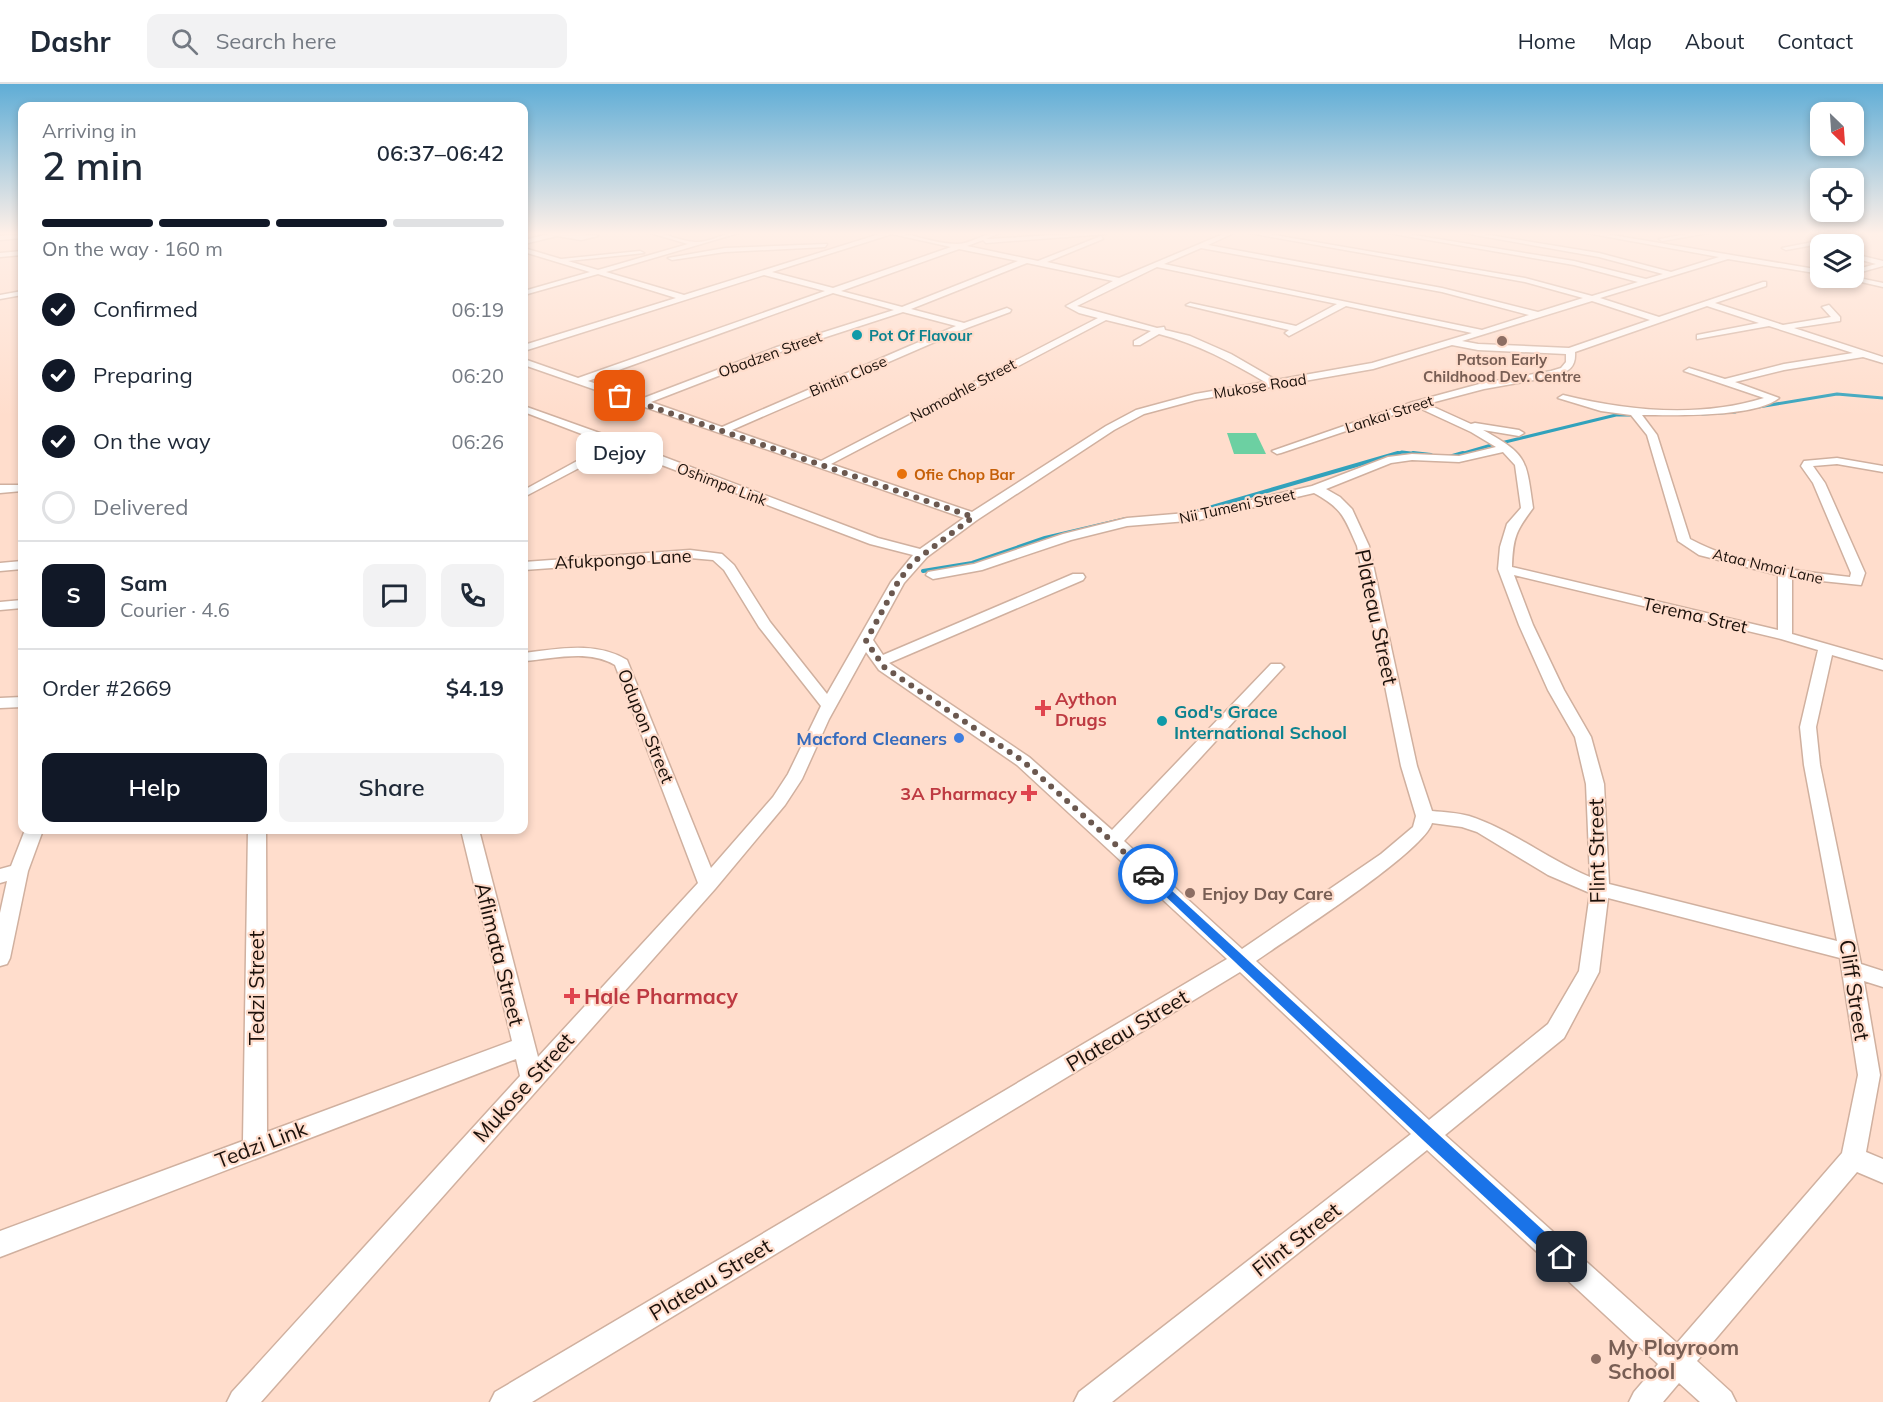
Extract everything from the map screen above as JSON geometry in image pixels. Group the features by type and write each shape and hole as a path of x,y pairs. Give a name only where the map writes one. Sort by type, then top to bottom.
{"street":[{"path":"0,297 18,294"},
{"path":"671,294 683,297"},
{"path":"528,347 694,294"},
{"path":"578,381 824,294"},
{"path":"840,294 964,326"},
{"name":"Obadzen Street","path":"640,403 780,349 901,310 943,294"},
{"path":"1094,294 1070,306 1077,310 1161,329 1212,348 1276,384"},
{"path":"1299,294 1482,332"},
{"path":"1456,294 1539,315"},
{"path":"1575,294 1661,321"},
{"name":"Mukose Road","path":"866,641 904,572 922,554 973,517 1110,428 1140,412 1175,401 1373,366 1612,294"},
{"path":"1451,342 1478,347 1570,351 1737,294"},
{"path":"1190,305 1292,331 1346,303"},
{"path":"1709,304 1883,360"},
{"path":"1782,327 1837,319 1826,307"},
{"name":"Bintin Close","path":"724,430 964,326 1007,310"},
{"name":"Namoahle Street","path":"821,465 1105,317"},
{"path":"1700,337 1770,323"},
{"path":"1137,343 1161,329"},
{"name":"Lankai Street","path":"1277,452 1417,405 1483,386 1553,374 1564,370 1571,362 1570,351"},
{"path":"1728,382 1784,367 1883,351"},
{"path":"528,363 973,517"},
{"path":"1563,398 1638,415 1705,412 1734,408 1774,398 1689,371"},
{"name":"Flint Street","path":"1089,1402 1428,1136 1556,1031 1589,972 1600,889 1595,784 1583,737 1552,681 1526,625 1505,569 1506,547 1513,524 1527,507 1521,465 1514,455 1462,423 1417,405"},
{"name":"Oshimpa Link","path":"528,410 874,541 922,554"},
{"name":"Ataa Nmai Lane","path":"1638,415 1652,435 1684,541 1704,552 1785,573 1856,582 1858,573 1819,483 1807,466 1808,463 1838,461 1883,469"},
{"path":"1462,423 1519,433"},
{"path":"528,492 618,443"},
{"name":"Nii Tumeni Street","path":"933,575 977,567 1037,546 1127,522 1199,516 1316,489 1388,460 1412,457 1459,459 1504,448"},
{"path":"0,489 18,488"},
{"name":"Plateau Street","path":"505,1402 1241,961 1388,860 1421,830 1425,816 1409,766 1363,546 1348,512 1336,500 1316,489"},
{"name":"Afukpongo Lane","path":"528,567 690,554 717,557 729,567 764,624 829,706"},
{"path":"0,567 18,565"},
{"name":"Terema Stret","path":"1505,569 1785,636 1883,665"},
{"path":"1785,573 1785,636"},
{"path":"879,662 1078,577"},
{"path":"0,606 18,604"},
{"path":"866,641 879,662 1023,761 1113,841 1428,1136 1721,1402"},
{"name":"Mukose Street","path":"242,1402 708,884 779,801 796,775 829,706 866,641"},
{"name":"Cliff Street","path":"1644,1402 1679,1364 1853,1158 1869,1075 1851,961 1812,765 1809,727 1826,648"},
{"name":"Odupon Street","path":"528,657 596,652 612,655 622,663 708,884"},
{"path":"1113,841 1276,667"},
{"path":"0,703 18,702"},
{"path":"1425,816 1464,821 1483,828 1555,870 1600,889 1851,961 1883,979"},
{"path":"0,958 19,871 33,834"},
{"name":"Tedzi Street","path":"255,1146 256,834"},
{"name":"Aflimata Street","path":"471,834 522,1047 532,1077"},
{"path":"0,876 19,871"},
{"name":"Tedzi Link","path":"0,1244 522,1047"},
{"path":"1853,1158 1883,1171"}],"green space":[{"path":"1227,433 1256,433 1266,454 1234,454"}],"waterway":[{"path":"1752,408 1837,394 1883,398"},
{"path":"1702,414 1735,412"},
{"path":"1501,443 1616,415 1633,415"},
{"path":"1457,455 1495,444"},
{"path":"1393,455 1402,452 1428,455"},
{"path":"1188,514 1398,453"},
{"path":"1413,453 1431,455"},
{"path":"1449,457 1463,453"},
{"path":"923,571 972,563 1045,538 1126,519"}],"way so far":[{"path":"620,396 973,517 922,554 904,572 866,641 884,667 1023,761 1148,874"}],"place":[{"name":"Pot Of Flavour","path":"857,335"},
{"name":"Patson Early Childhood Dev. Centre","path":"1502,341"},
{"name":"Dejoy","path":"620,396"},
{"name":"Ofie Chop Bar","path":"902,474"},
{"name":"Aython Drugs","path":"1043,708"},
{"name":"God's Grace International School","path":"1162,721"},
{"name":"Macford Cleaners","path":"959,738"},
{"name":"3A Pharmacy","path":"1029,793"},
{"name":"Enjoy Day Care","path":"1190,893"},
{"name":"Hale Pharmacy","path":"572,996"},
{"name":"My Playroom School","path":"1596,1359"}],"route":[{"path":"1148,874 1428,1136 1562,1257"}]}
